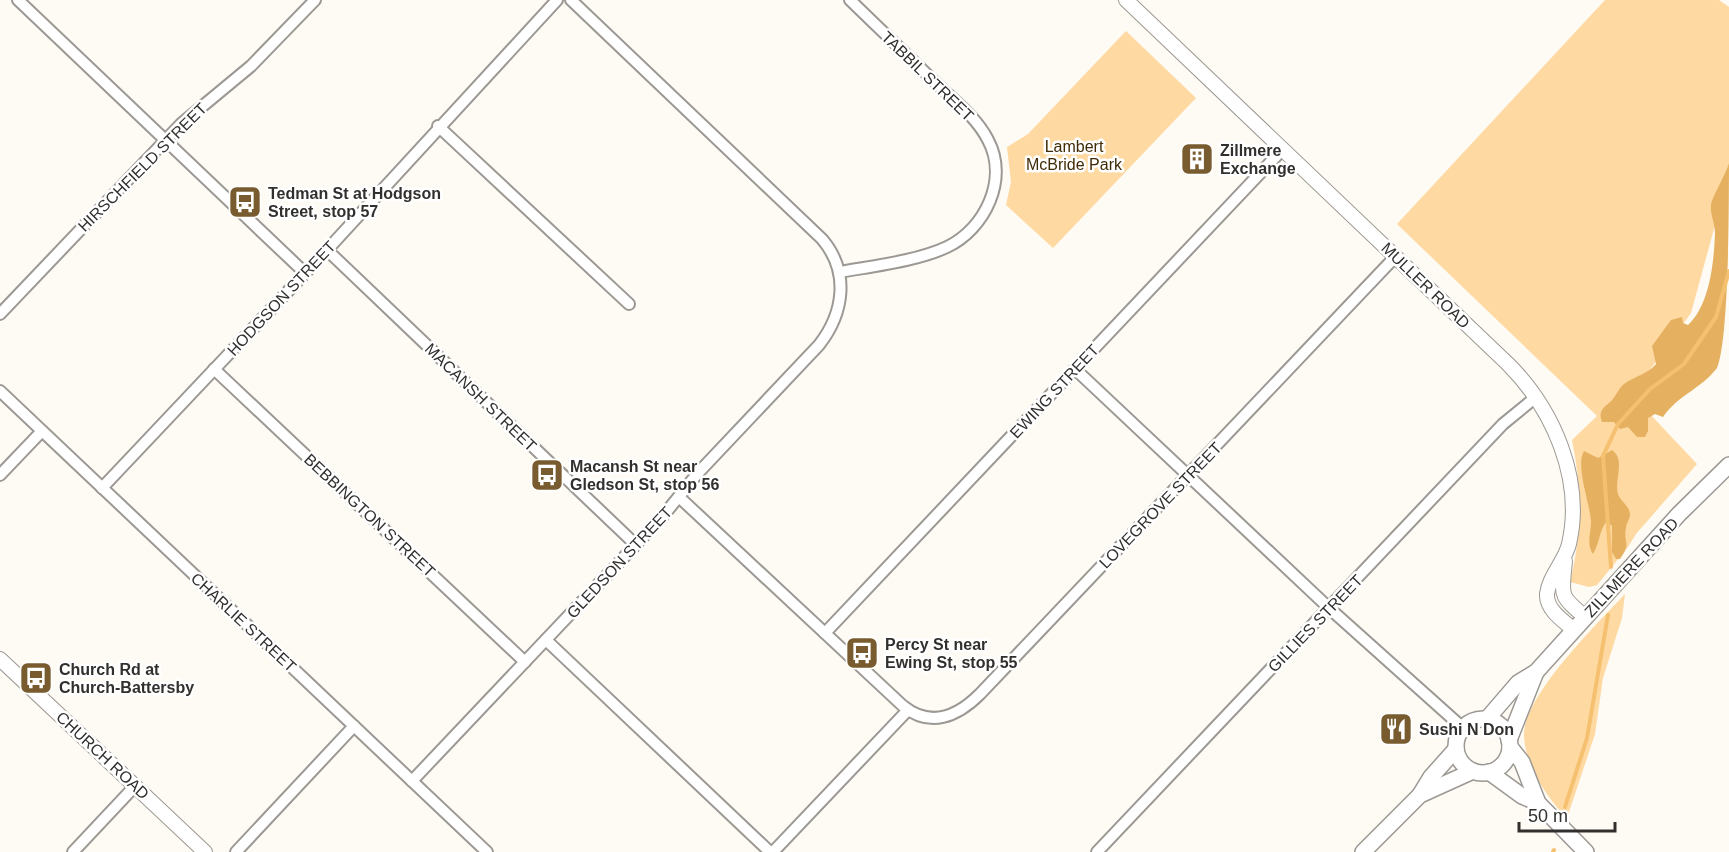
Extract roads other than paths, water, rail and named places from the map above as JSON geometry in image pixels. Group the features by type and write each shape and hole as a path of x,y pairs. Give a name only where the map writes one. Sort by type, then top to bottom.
{"main road":[{"name":"ZILLMERE ROAD","path":"1487,719 1518,683 1536,672 1686,507 1729,465"},
{"name":"ZILLMERE ROAD","path":"1509,743 1536,672"},
{"path":"1362,852 1420,795 1431,777 1456,749 1459,734 1470,722 1487,719 1501,726 1522,762 1538,803"},
{"path":"1489,772 1503,763 1509,743"},
{"path":"1456,749 1462,762 1473,771"},
{"path":"1420,795 1473,771 1489,772 1522,796 1538,803 1586,852"}],"street":[{"path":"18,0 305,273"},
{"name":"HODGSON STREET","path":"102,488 327,250 438,126 557,0"},
{"path":"571,0 815,231 835,255 840,272"},
{"name":"TABBIL STREET","path":"840,272 932,253 955,243 971,230 985,212 995,177 993,151 976,122 850,0"},
{"name":"MULLER ROAD","path":"1126,0 1508,364 1536,397 1552,423 1563,453 1572,520 1565,556 1550,582 1547,595 1549,605 1555,613 1573,629"},
{"name":"HIRSCHFIELD STREET","path":"0,314 165,140 193,113 251,66 312,1"},
{"path":"438,126 629,304"},
{"name":"EWING STREET","path":"825,633 1283,149"},
{"name":"MACANSH STREET","path":"327,250 636,544"},
{"name":"LOVEGROVE STREET","path":"908,710 933,719 946,717 966,707 1396,256"},
{"name":"GLEDSON STREET","path":"412,781 636,544 698,473 826,336 840,306 840,272"},
{"name":"BEBBINGTON STREET","path":"214,369 525,662"},
{"path":"1075,369 1329,608 1463,728"},
{"name":"CHARLIE STREET","path":"0,391 487,852"},
{"name":"GILLIES STREET","path":"1097,852 1503,424 1536,397"},
{"path":"0,474 42,430"},
{"path":"546,640 771,852 908,710 679,497"},
{"path":"1565,556 1561,592 1566,600 1585,617"},
{"name":"CHURCH ROAD","path":"0,659 205,852"},
{"path":"236,852 354,726"},
{"path":"73,852 135,786"}],"waterway":[{"path":"1611,567 1603,456 1618,424 1650,389 1684,364 1716,317 1729,271"},
{"path":"1565,807 1587,738 1608,615"}],"place":[{"name":"Zillmere Exchange","path":"1197,159"},
{"name":"Tedman St at Hodgson Street, stop 57","path":"245,202"},
{"name":"Macansh St near Gledson St, stop 56","path":"547,475"},
{"name":"Percy St near Ewing St, stop 55","path":"862,653"},
{"name":"Church Rd at Church-Battersby","path":"36,678"},
{"name":"Sushi N Don","path":"1396,729"}],"park label":[{"name":"Lambert McBride Park","path":"1074,155"}]}
